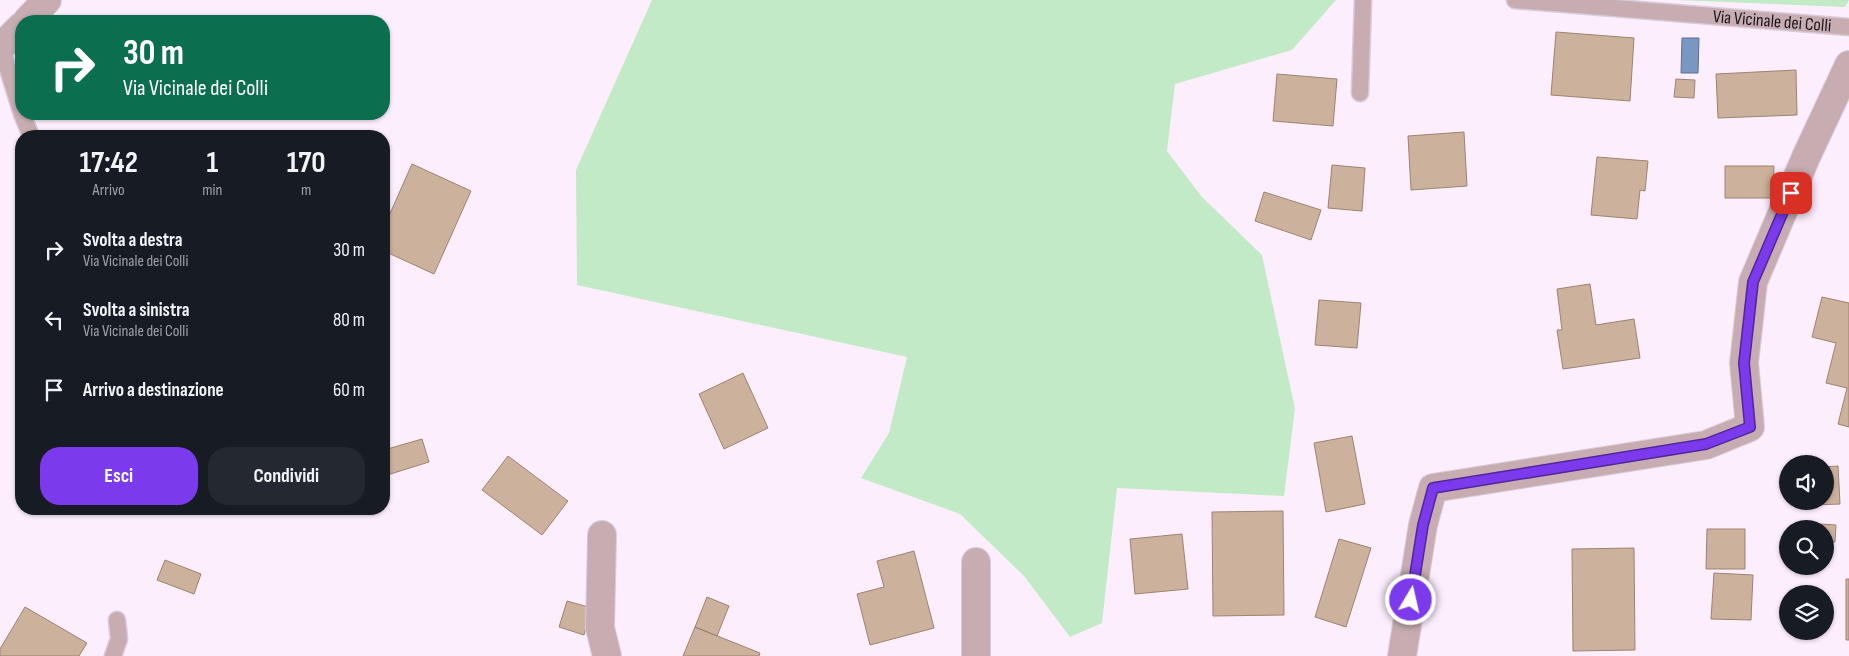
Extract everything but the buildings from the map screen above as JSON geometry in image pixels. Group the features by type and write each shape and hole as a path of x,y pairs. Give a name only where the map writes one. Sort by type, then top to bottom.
{"street":[{"path":"33,15 47,0"},
{"path":"0,48 15,33"},
{"path":"1402,656 1423,525 1433,488 1706,444 1750,427 1744,363 1753,282 1806,157 1849,65"},
{"path":"602,535 600,628 607,656"},
{"path":"976,562 976,656"}],"lane":[{"path":"1360,93 1363,0"},
{"name":"Via Vicinale dei Colli","path":"1515,0 1849,27"},
{"path":"0,48 15,92"},
{"path":"113,656 119,639 117,620"}],"green space":[{"path":"652,0 1336,0 1292,50 1175,84 1167,151 1202,197 1262,255 1295,409 1284,496 1117,488 1102,623 1070,637 1024,576 960,514 861,478 889,433 907,357 577,285 576,170"},
{"path":"1675,0 1849,0 1845,7"}],"water":[{"path":"1682,38 1699,38 1698,73 1681,73"}],"route":[{"path":"1411,600 1423,525 1433,488 1706,444 1750,427 1744,363 1753,282 1791,193"}]}
